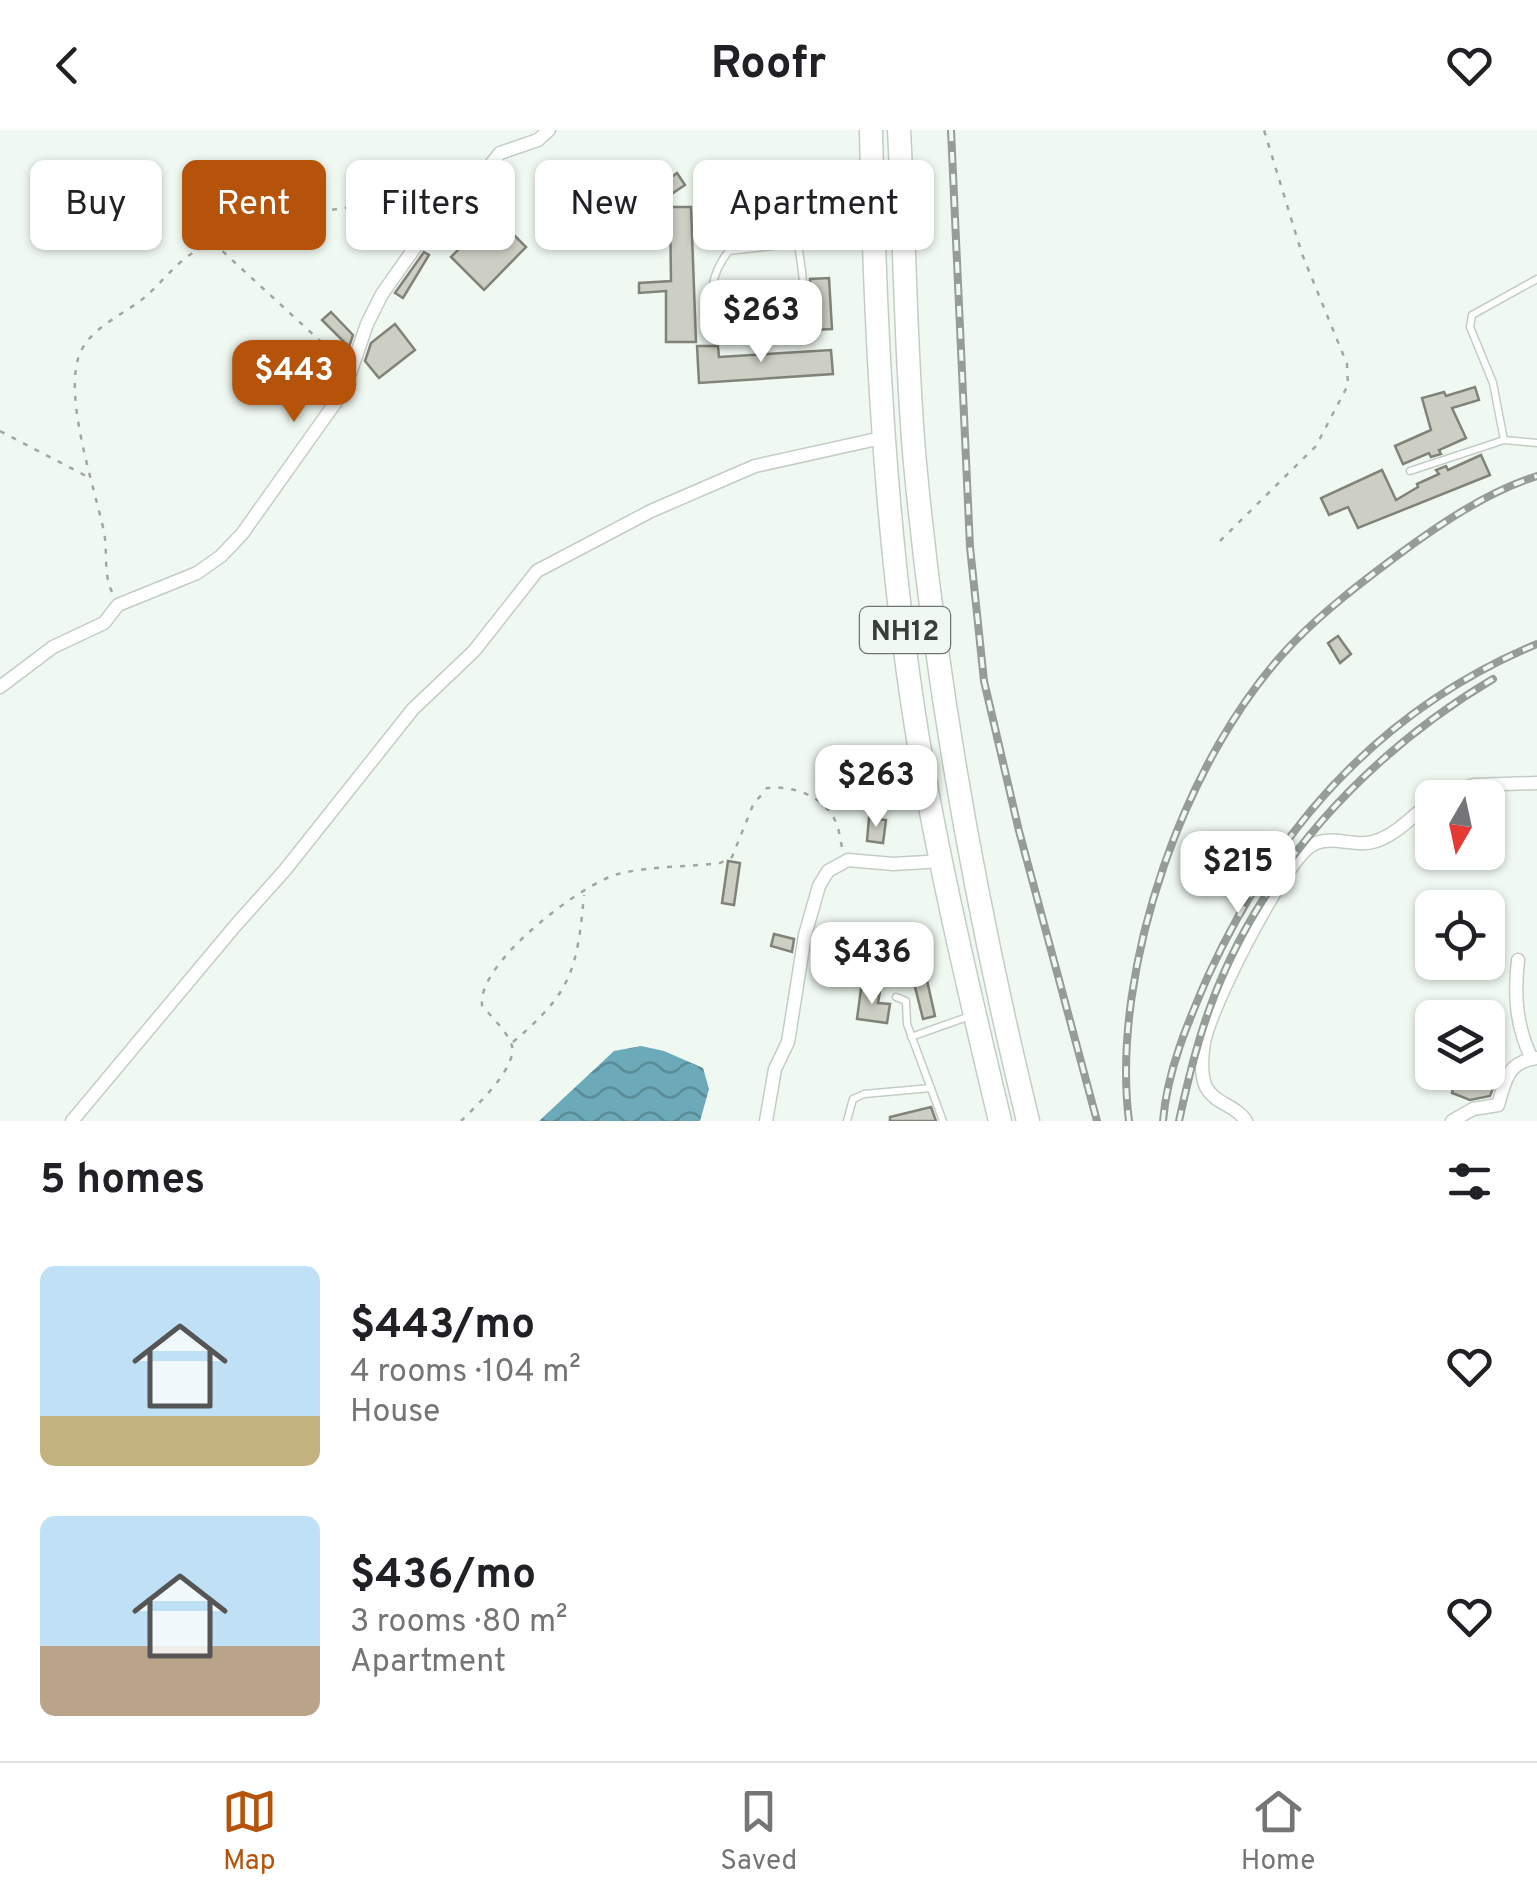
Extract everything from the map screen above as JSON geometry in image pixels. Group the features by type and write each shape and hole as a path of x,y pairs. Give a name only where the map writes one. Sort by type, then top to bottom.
{"highway":[{"name":"NH12","path":"871,130 872,160"},
{"name":"NH12","path":"899,130 915,462 941,690 992,967 1028,1121"},
{"name":"NH12","path":"876,250 886,437 916,716 926,780 1000,1121"}],"street":[{"path":"494,160 500,153 519,149 550,130"},
{"path":"0,687 52,647 104,622 118,606 197,572 221,556 242,534 345,388 382,294 413,250"},
{"path":"72,1121 285,870 412,709 474,651 537,571 651,511 755,466 886,437"},
{"path":"1505,784 1537,783"},
{"path":"1246,1121 1237,1109 1216,1099 1206,1087 1202,1069 1204,1040 1220,996 1253,932 1308,848 1321,841 1378,841 1415,814"},
{"path":"766,1121 775,1068 788,1042 805,935 813,904 828,872 848,860 892,864 943,861"},
{"path":"1452,1121 1472,1109 1498,1105 1509,1072 1518,1062 1534,1058 1519,1025 1518,960"}],"lane":[{"path":"798,244 804,298 794,321 764,330 730,330 718,324 712,306 713,282 729,251 798,244"},
{"path":"1504,440 1493,384 1470,327 1472,315 1537,278"},
{"path":"1410,471 1504,440 1537,443"},
{"path":"896,997 906,1001 911,1037 942,1121"},
{"path":"911,1037 976,1014"},
{"path":"848,1121 853,1100 864,1094 931,1088"}],"path":[{"path":"1220,540 1316,446 1348,385 1347,364 1302,254 1264,130"},
{"path":"118,606 108,584 104,532 88,477 75,387 79,354 107,324 198,250"},
{"path":"221,250 350,369"},
{"path":"0,431 88,477"},
{"path":"461,1121 507,1068 514,1053 512,1043 482,1005 480,998 488,978 516,942 584,892 618,874 720,863 732,857 757,797 767,788 782,786 804,792 831,814 848,860"},
{"path":"512,1043 542,1017 564,988 580,944 584,892"}],"water":[{"path":"641,1046 703,1068 709,1089 700,1121 539,1121 614,1051"}],"building":[{"path":"677,173 685,185 673,193 673,176"},
{"path":"673,207 691,207 696,342 666,342 666,291 639,293 639,283 671,281"},
{"path":"515,236 526,247 484,290 451,257 458,250 515,250"},
{"path":"424,252 429,255 403,298 395,293"},
{"path":"829,278 832,329 811,330 810,279"},
{"path":"331,312 353,335 349,347 322,320"},
{"path":"395,324 415,350 379,378 365,361 371,343"},
{"path":"697,346 718,346 719,357 831,350 833,374 699,383"},
{"path":"1475,387 1479,400 1452,408 1466,438 1439,450 1441,454 1431,457 1429,453 1403,464 1395,446 1431,430 1422,398"},
{"path":"1481,455 1490,475 1358,528 1348,507 1329,515 1321,498 1382,470 1396,500 1439,474 1436,470 1446,466 1448,470"},
{"path":"1338,636 1351,654 1340,663 1328,643"},
{"path":"869,818 886,820 883,843 867,841"},
{"path":"728,861 740,863 734,905 722,903"},
{"path":"774,934 794,939 792,952 771,946"},
{"path":"926,976 935,1016 923,1019 913,979"},
{"path":"861,989 880,991 878,1003 890,1004 887,1023 857,1019"},
{"path":"1492,1090 1490,1096 1470,1100 1452,1093"},
{"path":"931,1107 936,1121 890,1121 890,1117"}],"railway":[{"path":"951,130 970,547 984,681 1019,831 1097,1121"},
{"path":"1129,1121 1126,1061 1144,932 1189,803 1254,689 1293,643 1398,555 1482,500 1537,476"},
{"path":"1163,1121 1174,1065 1208,976 1267,870 1302,822 1383,738 1430,702 1481,670 1537,644"},
{"path":"1179,1121 1200,1037 1230,959 1288,864 1322,820 1361,780 1402,743 1493,679"}]}
